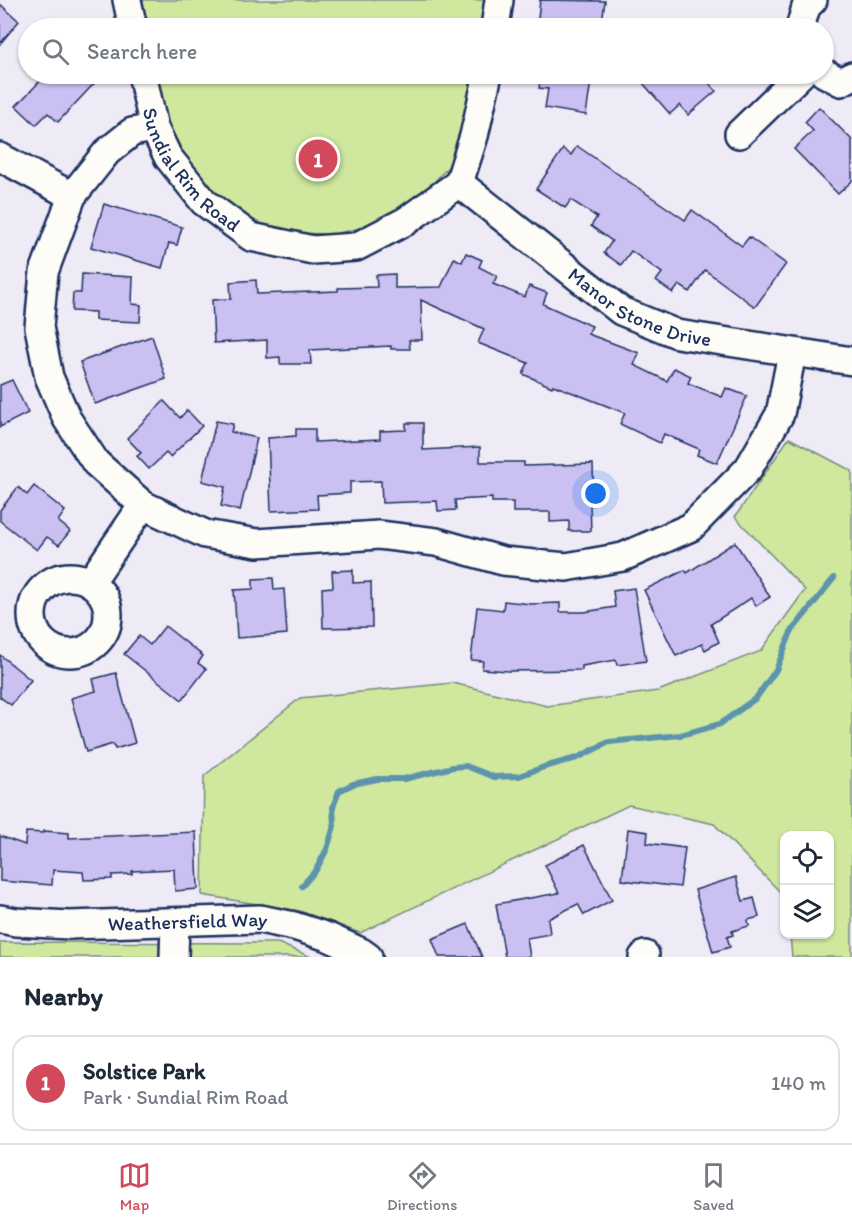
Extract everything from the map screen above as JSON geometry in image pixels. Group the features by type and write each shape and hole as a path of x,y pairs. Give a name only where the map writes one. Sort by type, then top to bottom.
{"street":[{"path":"127,0 131,18"},
{"path":"496,18 499,0"},
{"path":"803,18 806,7 813,0"},
{"path":"834,78 841,82 852,76"},
{"name":"Sundial Rim Road","path":"144,84 154,128 168,157 204,202 251,237 313,250 356,247 406,221 459,183"},
{"path":"459,183 474,136 486,84"},
{"path":"739,134 791,84"},
{"path":"154,128 132,132 106,152 72,196 44,272 39,327 49,377 67,419 96,463 143,505 205,534 257,543 379,535 436,542 503,561 566,567 623,557 691,527 748,469 780,414 792,353"},
{"path":"0,157 72,196"},
{"name":"Manor Stone Drive","path":"459,183 621,311 677,334 852,361"},
{"path":"90,583 143,505"},
{"name":"Weathersfield Way","path":"0,919 69,925 260,919 294,926 328,937 368,957"},
{"path":"174,957 175,922"}],"green space":[{"path":"139,0 488,0 485,18 143,18"},
{"path":"157,84 474,84 467,123 449,166 419,198 380,223 335,234 286,233 250,219 207,192 178,152 164,117"},
{"path":"789,438 852,471 852,957 792,957 790,939 834,939 834,831 780,831 780,892 714,824 629,805 360,933 300,911 202,895 204,776 300,698 453,683 547,706 658,691 761,651 805,590 735,517"},
{"path":"0,942 278,943 311,957 0,957"}],"building":[{"path":"540,0 605,1 602,18 538,18"},
{"path":"0,4 18,22 0,44"},
{"path":"37,84 94,84 58,122 48,113 36,125 16,106"},
{"path":"540,84 591,84 586,115 545,108 548,89 539,88"},
{"path":"644,84 710,84 716,91 688,115 680,105 670,114"},
{"path":"819,107 852,140 852,181 838,194 794,149 813,131 805,122"},
{"path":"577,146 685,220 692,210 742,246 749,237 786,264 755,307 705,270 690,292 679,285 673,293 656,281 662,273 631,251 621,265 604,253 612,241 591,226 597,217 571,200 565,208 536,189 563,149 571,155"},
{"path":"104,204 182,227 177,245 169,243 162,268 91,247"},
{"path":"466,253 482,260 479,267 497,276 493,284 525,297 529,286 547,293 543,304 592,326 588,334 639,353 634,365 667,381 674,368 691,376 688,383 722,397 726,388 747,396 717,463 697,455 699,449 664,434 660,443 620,424 625,413 523,374 528,363 478,343 484,329 421,300 422,340 409,340 410,349 391,349 391,346 310,350 311,364 280,364 280,357 267,358 267,340 214,343 212,300 231,299 230,282 256,280 257,294 338,291 338,288 377,287 376,275 395,274 395,288 441,287 454,258 462,262"},
{"path":"82,274 133,277 132,304 141,305 140,322 95,320 95,312 72,311 73,293 81,293"},
{"path":"152,336 166,379 95,404 80,362"},
{"path":"12,380 28,413 0,427 0,385"},
{"path":"164,401 180,418 187,410 202,426 170,457 166,453 149,469 137,456 141,453 127,438"},
{"path":"216,421 233,424 231,432 257,438 240,511 221,506 225,487 202,481"},
{"path":"406,423 423,423 423,450 480,447 480,462 524,462 524,466 593,464 594,505 590,505 591,531 569,531 569,521 550,522 550,512 513,512 513,502 492,502 492,498 455,500 456,510 438,511 437,501 382,503 381,481 350,482 350,493 317,495 318,509 271,511 268,438 296,436 296,429 315,429 315,442 380,439 380,431 406,430"},
{"path":"34,486 65,511 58,521 70,531 59,545 47,537 37,550 0,521 0,510 18,487 27,495"},
{"path":"735,542 770,597 756,606 751,598 711,624 719,642 705,650 702,644 676,656 644,590 685,570 687,573"},
{"path":"353,570 353,583 371,582 372,627 323,628 322,588 333,587 332,571"},
{"path":"273,578 274,590 284,589 287,634 237,638 234,590 253,589 253,579"},
{"path":"634,588 646,661 617,665 616,660 582,666 582,670 508,671 482,669 483,661 471,660 477,607 503,610 504,601 531,604 560,603 560,612 584,612 615,607 613,591"},
{"path":"165,626 203,656 198,663 206,669 182,700 124,654 139,636 150,645"},
{"path":"0,655 31,680 11,705 0,697"},
{"path":"116,673 135,743 115,749 113,744 86,752 71,698 96,691 93,679"},
{"path":"628,829 648,832 647,843 685,848 680,887 622,880"},
{"path":"44,831 69,833 69,838 196,832 198,889 175,891 174,869 132,871 132,874 112,875 112,879 84,880 83,872 53,870 52,885 0,881 0,836 25,845 26,832 44,833"},
{"path":"584,845 612,900 584,915 578,904 548,919 550,934 527,938 530,957 505,957 496,904 559,893 545,865"},
{"path":"736,877 743,901 754,898 759,917 748,920 749,926 732,931 733,935 727,937 730,947 713,952 695,890"},
{"path":"468,924 482,957 439,957 432,939"}],"waterway":[{"path":"302,886 316,870 327,849 334,826 333,807 339,791 353,784 377,779 404,779 466,766 494,777 519,776 577,758 609,742 681,735 720,724 756,698 776,670 791,632 834,578"}],"place":[{"name":"Solstice Park","path":"318,159"}]}
